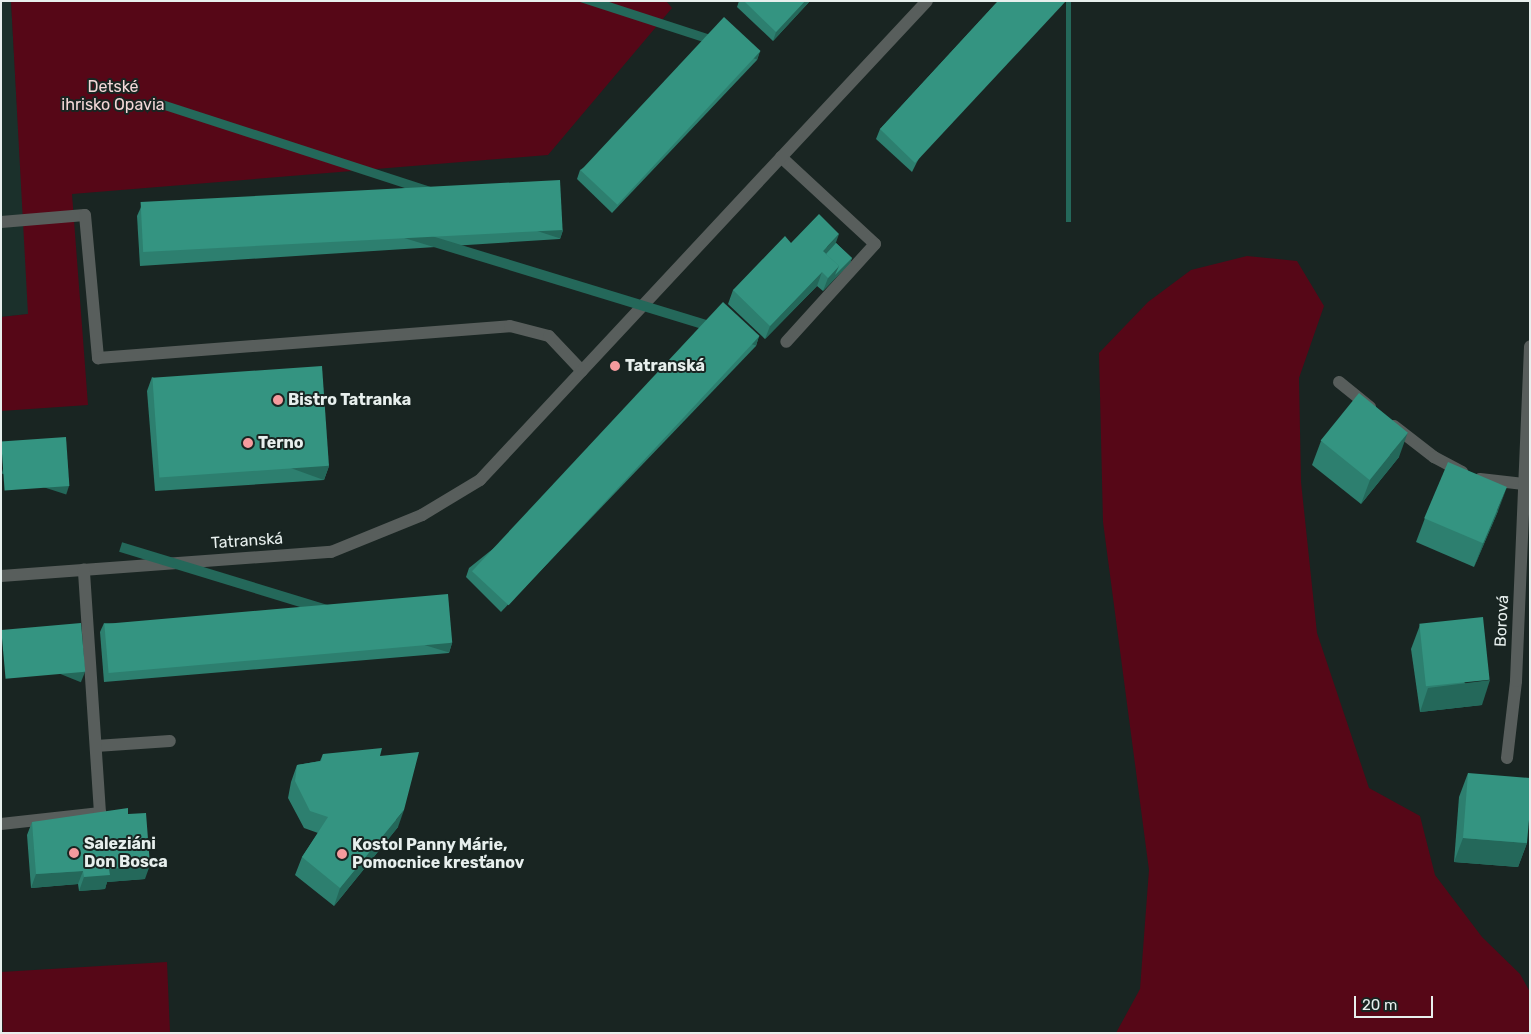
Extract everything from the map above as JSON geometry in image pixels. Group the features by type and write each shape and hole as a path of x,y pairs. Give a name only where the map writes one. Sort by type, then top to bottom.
{"street":[{"name":"Tatranská","path":"1,576 331,552 422,514 480,480 927,1"},
{"path":"781,157 875,244 786,342"},
{"path":"1,222 85,215 98,358 510,326 549,336 582,371"},
{"name":"Borová","path":"1507,758 1516,681 1530,346"},
{"path":"1339,382 1453,468 1491,482 1524,484"},
{"path":"1,824 100,813 84,570"},
{"path":"96,746 170,740"}],"shaded area":[{"path":"1,1 11,1 29,314 1,317"}],"green space":[{"name":"Detské ihrisko Opavia","path":"11,1 666,1 672,8 548,155 72,194 88,405 1,411 1,317 28,314"},
{"path":"1247,256 1297,261 1324,306 1299,378 1301,482 1317,633 1369,788 1420,816 1435,875 1482,937 1520,974 1530,992 1530,1033 1116,1033 1140,989 1149,870 1103,522 1099,353 1148,302 1191,270"},
{"path":"167,962 170,1033 3,1033 1,972"}],"building":[{"path":"744,1 805,1 776,32"},
{"path":"998,1 1066,1 915,163 880,129"},
{"path":"724,17 761,51 617,205 581,171"},
{"path":"560,180 563,230 143,252 141,202"},
{"path":"819,214 839,234 823,251 839,266 828,278 822,272 770,326 733,290 785,236 791,243"},
{"path":"836,243 852,258 835,275 839,266 826,254"},
{"path":"723,302 760,336 509,605 472,571"},
{"path":"322,366 329,466 159,478 152,378"},
{"path":"1359,393 1408,433 1370,480 1321,440"},
{"path":"66,437 69,486 5,490 1,442"},
{"path":"1448,462 1507,487 1483,543 1424,518"},
{"path":"448,594 452,643 109,673 104,624"},
{"path":"1483,617 1490,680 1426,686 1419,624"},
{"path":"81,623 85,672 6,679 1,630"},
{"name":"Kostol Panny Márie, Pomocnice kresťanov","path":"382,748 380,756 419,752 404,810 340,888 302,857 328,817 310,811 295,781 297,765 321,761 323,754"},
{"path":"1468,773 1530,778 1527,843 1463,838"},
{"path":"128,808 128,814 146,813 150,865 109,869 110,875 84,877 83,871 36,874 32,822"}],"place":[{"name":"Tatranská","path":"615,366"},
{"name":"Bistro Tatranka","path":"278,400"},
{"name":"Terno","path":"248,443"},
{"name":"Saleziáni Don Bosca","path":"74,853"},
{"name":"Kostol Panny Márie, Pomocnice kresťanov","path":"342,854"}]}
